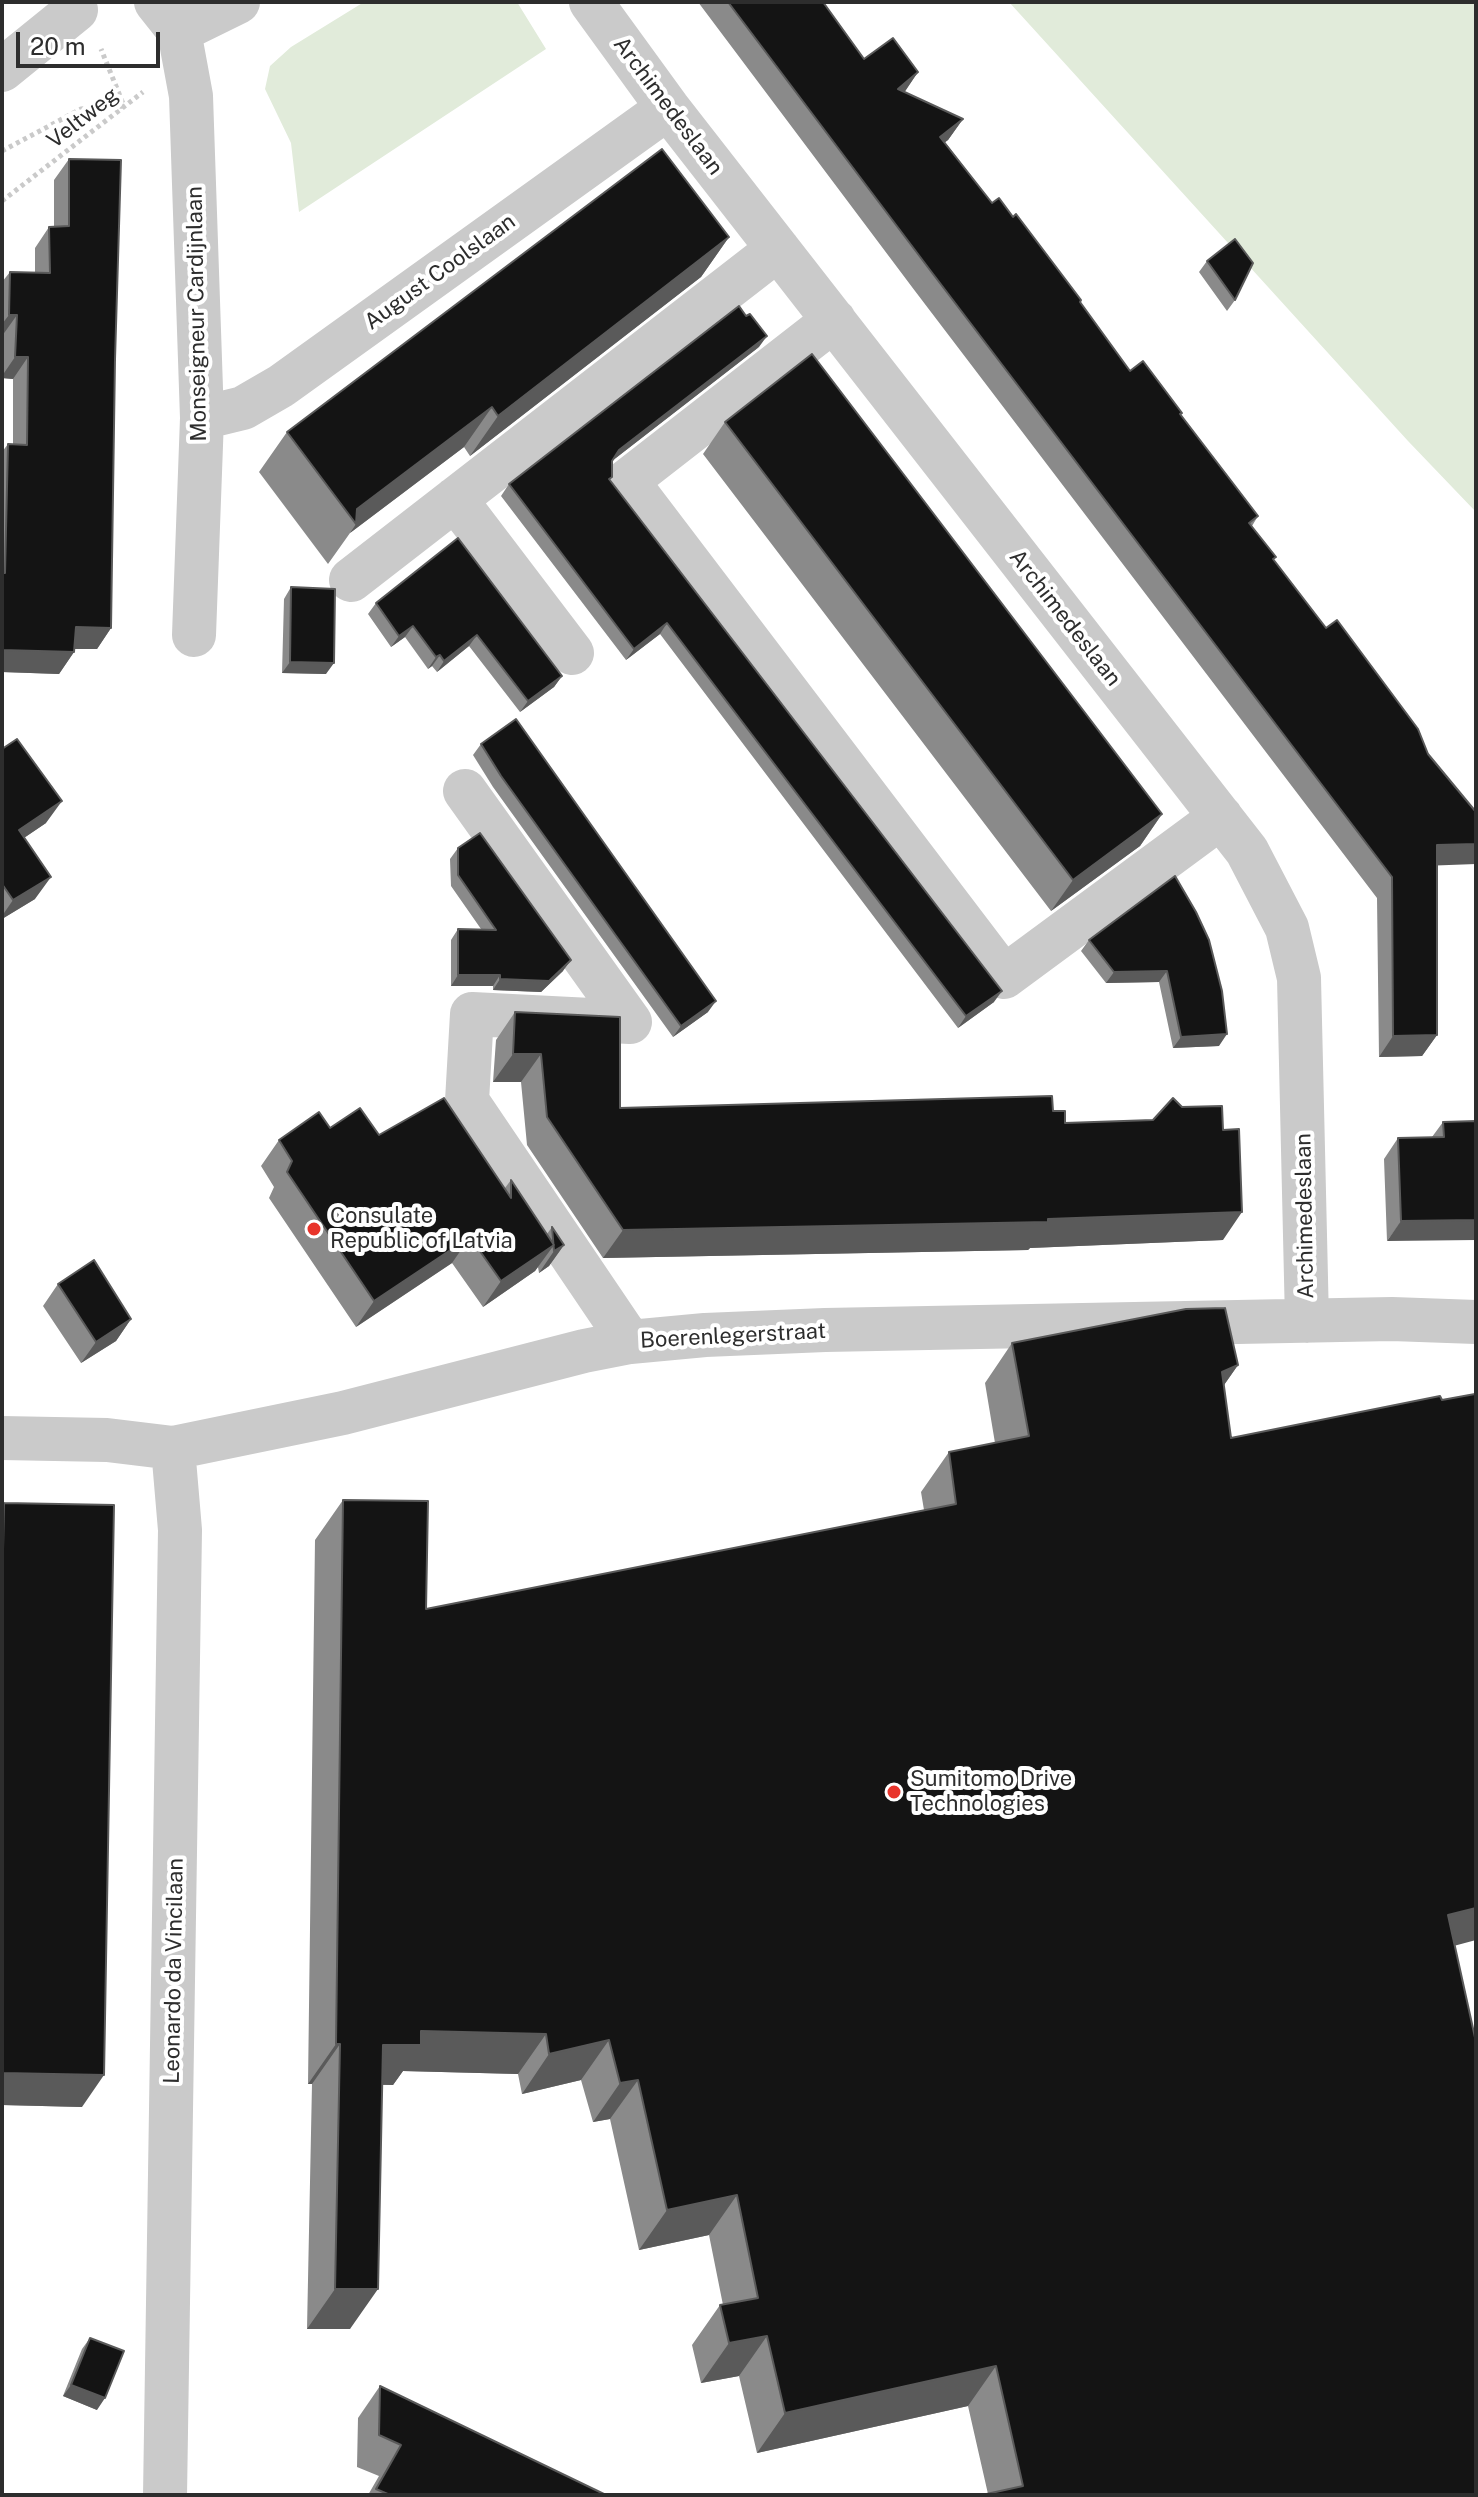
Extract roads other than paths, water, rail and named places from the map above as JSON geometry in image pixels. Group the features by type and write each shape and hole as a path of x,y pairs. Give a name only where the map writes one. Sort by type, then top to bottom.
{"street":[{"path":"173,31 238,2"},
{"name":"Archimedeslaan","path":"591,2 668,108 1247,851 1287,928 1299,978 1307,1321"},
{"path":"2,70 76,10"},
{"name":"Monseigneur Cardijnlaan","path":"173,31 191,96 202,418 194,635"},
{"name":"August Coolslaan","path":"202,418 243,408 281,386 668,108"},
{"path":"351,580 778,249"},
{"path":"834,320 627,481 1004,977 1221,817"},
{"path":"455,499 572,653"},
{"path":"465,791 630,1022 472,1014 467,1101 630,1342"},
{"name":"Boerenlegerstraat","path":"2,1438 107,1440 173,1448 343,1413 584,1351 630,1342 705,1335 1392,1319 1476,1322"},
{"name":"Leonardo da Vincilaan","path":"165,2495 180,1530 173,1448"}],"place":[{"name":"Consulate Republic of Latvia","path":"314,1229"},
{"name":"Sumitomo Drive Technologies","path":"894,1792"}]}
